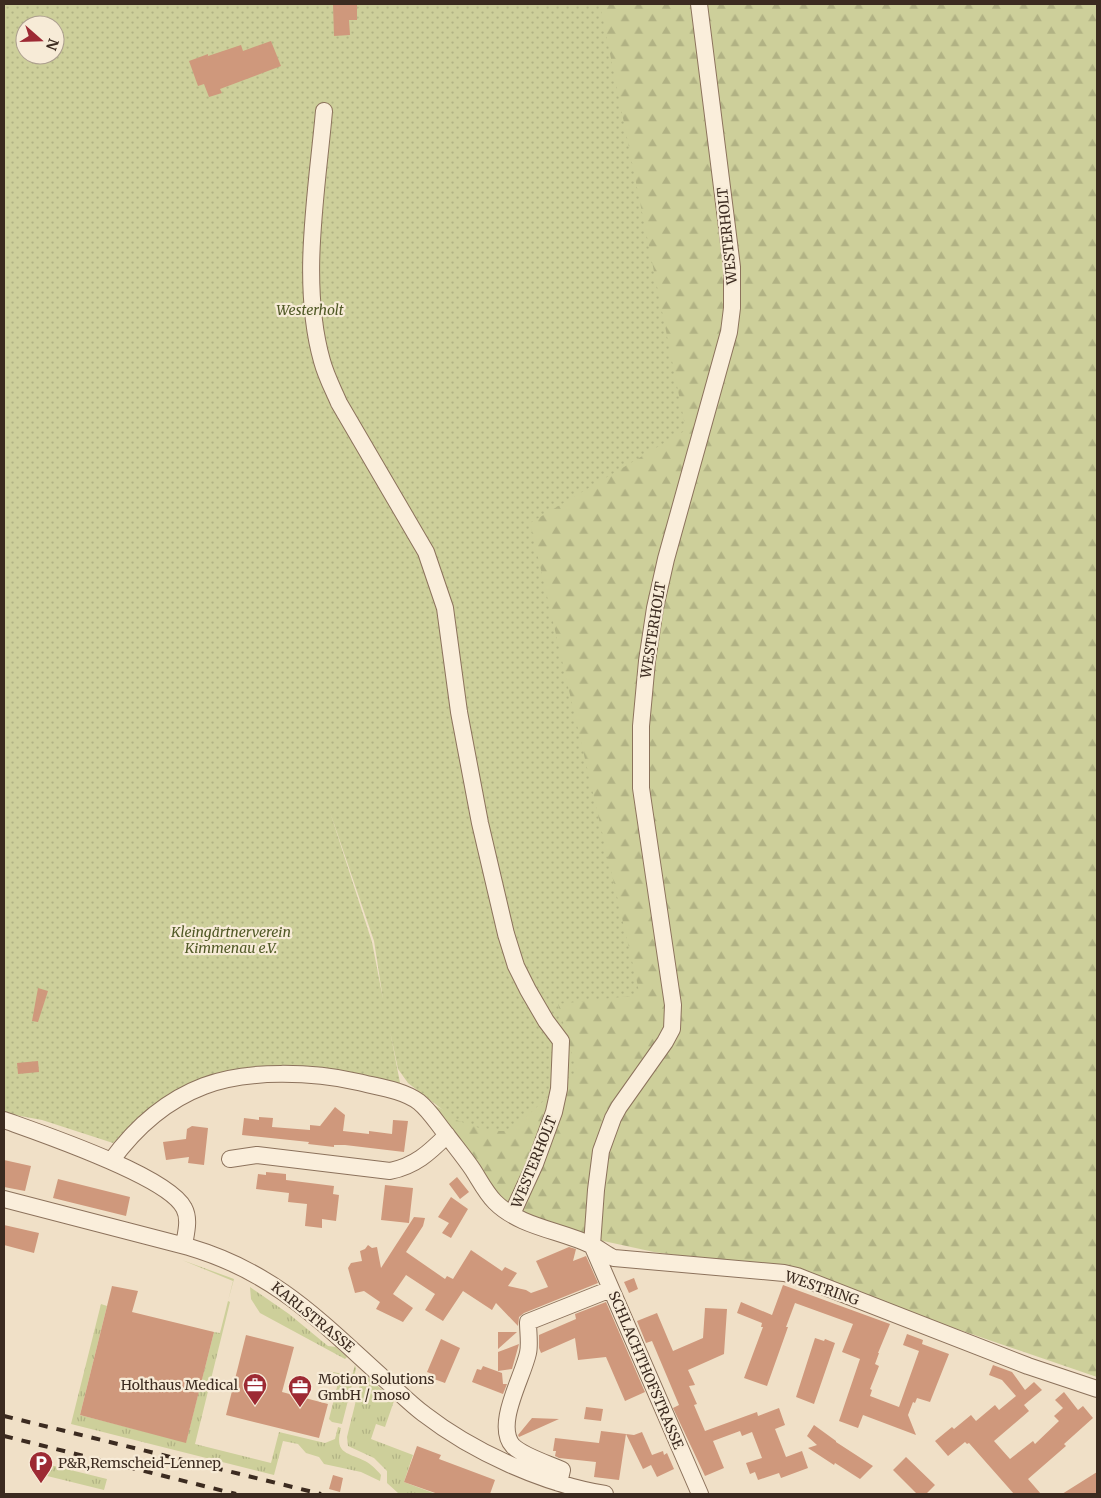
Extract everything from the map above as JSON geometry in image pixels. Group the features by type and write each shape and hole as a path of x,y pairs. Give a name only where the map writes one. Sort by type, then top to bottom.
{"street":[{"name":"WESTERHOLT","path":"592,1245 601,1151 609,1129 619,1107 665,1042 672,1029 673,1005 642,788 640,726 655,608 666,559 729,332 733,286 699,4"},
{"name":"WESTERHOLT","path":"324,111 312,234 311,264 316,336 322,361 329,382 340,403 422,545 433,569 445,608 459,712 480,824 506,934 516,966 528,990 546,1022 561,1041 559,1089 554,1112 535,1164 512,1214"},
{"name":"WESTRING","path":"111,1161 145,1122 182,1096 200,1087 216,1082 277,1074 350,1080 410,1097 430,1113 473,1170 490,1197 498,1205 535,1225 592,1245 614,1258 797,1276 1028,1366 1097,1389"},
{"path":"4,1120 111,1161 146,1177 169,1192 183,1205 187,1218 184,1245"},
{"path":"230,1159 257,1155 390,1170 404,1168 418,1162 447,1136"},
{"name":"KARLSTRASSE","path":"4,1199 184,1245 233,1262 278,1287 325,1324 423,1414 462,1440 489,1454 559,1483 605,1494"},
{"name":"SCHLACHTHOFSTRASSE","path":"592,1245 700,1494"},
{"path":"559,1483 562,1470 522,1452 512,1445 506,1429 511,1403 528,1352 528,1322 611,1289"}],"green space":[{"name":"Westerholt","path":"4,4 600,4 686,430 530,523 640,995 558,1004 577,1071 518,1124 504,1131 488,1131 456,1120 408,1083 398,1069 390,1031 401,1088 254,1069 133,1123 113,1143 42,1120 4,1113","holes":["330,812 374,941 383,999 372,942"]},
{"path":"596,4 1097,4 1097,1377 785,1270 654,1252 585,1237 523,1214 503,1201 420,1098 458,1117 553,1002 526,520"},
{"path":"182,1260 234,1279 228,1301 233,1281"},
{"path":"250,1287 289,1314 328,1346 336,1347 347,1357 345,1359 260,1313 251,1299"},
{"path":"228,1301 230,1302 195,1444 271,1463 279,1432 325,1443 335,1439 338,1427 341,1428 339,1443 344,1451 372,1465 381,1475 380,1481 361,1472 324,1464 319,1457 306,1453 298,1444 283,1441 274,1475 71,1424 101,1304 107,1306 80,1415 186,1442 214,1332 220,1333"},
{"path":"355,1365 356,1369 342,1424 332,1422 329,1419 340,1375 328,1371 343,1374 341,1386 345,1382 350,1383"},
{"path":"366,1375 394,1401 385,1427 376,1424 371,1439 413,1455 404,1482 436,1494 398,1493 387,1483 387,1471 374,1458 348,1446 347,1437 362,1376"},
{"path":"34,1461 107,1479 104,1490 31,1472"}],"building":[{"path":"333,4 357,4 357,20 349,20 350,35 334,36"},
{"path":"271,41 281,66 220,89 222,93 209,97 204,84 198,86 189,61 241,45 243,51"},
{"path":"38,988 48,991 38,1022 32,1021"},
{"path":"38,1061 39,1072 18,1074 17,1063"},
{"path":"335,1107 345,1115 343,1131 369,1134 369,1131 392,1134 393,1120 408,1121 404,1152 345,1145 334,1145 334,1147 308,1144 309,1142 242,1135 244,1118 259,1120 259,1117 273,1118 272,1127 310,1130 310,1125 320,1126"},
{"path":"192,1126 208,1128 204,1165 188,1163 189,1157 166,1160 163,1142 186,1139 187,1129"},
{"path":"4,1160 31,1166 25,1191 4,1187"},
{"path":"266,1172 286,1174 286,1180 334,1186 333,1194 339,1195 336,1221 322,1219 322,1228 305,1226 307,1204 288,1202 289,1193 256,1189 258,1174 266,1175"},
{"path":"457,1177 469,1192 460,1199 449,1184"},
{"path":"58,1179 130,1197 126,1216 53,1198"},
{"path":"385,1185 413,1188 409,1223 381,1220"},
{"path":"451,1197 468,1209 451,1238 442,1233 449,1223 438,1217"},
{"path":"414,1217 425,1218 423,1226 406,1252 445,1279 447,1276 453,1279 471,1250 502,1271 505,1267 517,1273 508,1286 531,1293 548,1287 536,1261 569,1247 576,1249 573,1261 586,1256 598,1283 524,1313 519,1317 518,1326 496,1303 492,1310 463,1291 443,1321 425,1310 435,1294 406,1275 393,1294 413,1308 403,1322 376,1309 380,1302 364,1291 355,1293 348,1268 351,1263 362,1261 360,1251 368,1245 372,1248 377,1247 381,1268"},
{"path":"4,1225 39,1233 34,1253 4,1245"},
{"path":"634,1278 638,1289 629,1293 624,1282"},
{"path":"783,1285 890,1324 878,1353 875,1364 879,1366 870,1389 872,1390 870,1396 899,1407 919,1351 903,1345 907,1334 923,1340 922,1344 949,1354 930,1402 917,1398 915,1403 913,1402 908,1415 916,1435 863,1415 858,1428 839,1421 860,1359 842,1352 853,1324 795,1303 767,1386 744,1378 763,1327 761,1327 762,1323 737,1313 741,1302 772,1315"},
{"path":"112,1286 138,1291 132,1312 214,1332 186,1443 80,1415"},
{"path":"606,1302 645,1392 625,1401 606,1357 578,1360 575,1338 541,1353 539,1348 539,1335 576,1319 575,1314"},
{"path":"705,1308 727,1309 724,1354 688,1370 695,1385 689,1386 697,1404 694,1405 705,1431 757,1412 758,1416 779,1408 785,1425 775,1429 786,1457 802,1451 808,1468 781,1478 779,1473 758,1480 755,1472 750,1474 746,1463 762,1458 752,1432 742,1436 740,1431 713,1441 724,1468 705,1476 673,1408 679,1405 652,1341 646,1343 637,1321 657,1313 673,1351 703,1338"},
{"path":"498,1332 517,1332 498,1349"},
{"path":"246,1335 294,1347 282,1392 328,1404 319,1438 226,1415"},
{"path":"815,1338 835,1343 814,1404 796,1397"},
{"path":"441,1339 460,1348 445,1383 434,1379 435,1375 427,1372"},
{"path":"519,1344 512,1369 498,1371 498,1352"},
{"path":"993,1365 1012,1372 1025,1390 1034,1382 1042,1390 1024,1405 1029,1411 994,1441 1010,1459 1033,1441 1035,1444 1059,1421 1054,1416 1063,1408 1055,1400 1064,1392 1078,1410 1083,1406 1093,1418 1064,1444 1066,1446 1028,1479 1041,1494 1014,1494 969,1443 965,1442 948,1456 935,1441 971,1415 976,1421 995,1405 999,1410 1016,1396 1002,1380 989,1375"},
{"path":"483,1366 502,1373 503,1384 507,1384 503,1394 472,1382 477,1369 481,1370"},
{"path":"586,1407 603,1409 601,1421 584,1419"},
{"path":"532,1418 559,1419 519,1437 518,1435"},
{"path":"814,1425 873,1466 860,1479 808,1448 817,1445 807,1436"},
{"path":"601,1431 626,1434 619,1480 594,1477 596,1462 555,1456 556,1451 553,1451 555,1438 599,1443"},
{"path":"642,1432 652,1455 663,1451 664,1455 667,1453 674,1469 657,1477 651,1465 643,1469 626,1434 634,1435"},
{"path":"417,1446 441,1455 439,1459 495,1480 490,1494 438,1494 404,1482"},
{"path":"906,1457 935,1485 926,1494 917,1494 893,1470"},
{"path":"1097,1472 1097,1494 1062,1494"},
{"path":"333,1475 343,1478 340,1492 329,1489"}],"railway":[{"path":"4,1416 321,1494"},
{"path":"4,1436 236,1494"}],"place":[{"name":"Holthaus Medical","path":"255,1406"},
{"name":"Motion Solutions GmbH / moso","path":"300,1408"},
{"name":"P&R,Remscheid-Lennep","path":"41,1484"}],"park label":[{"name":"Kleingärtnerverein Kimmenau e.V.","path":"231,940"}]}
